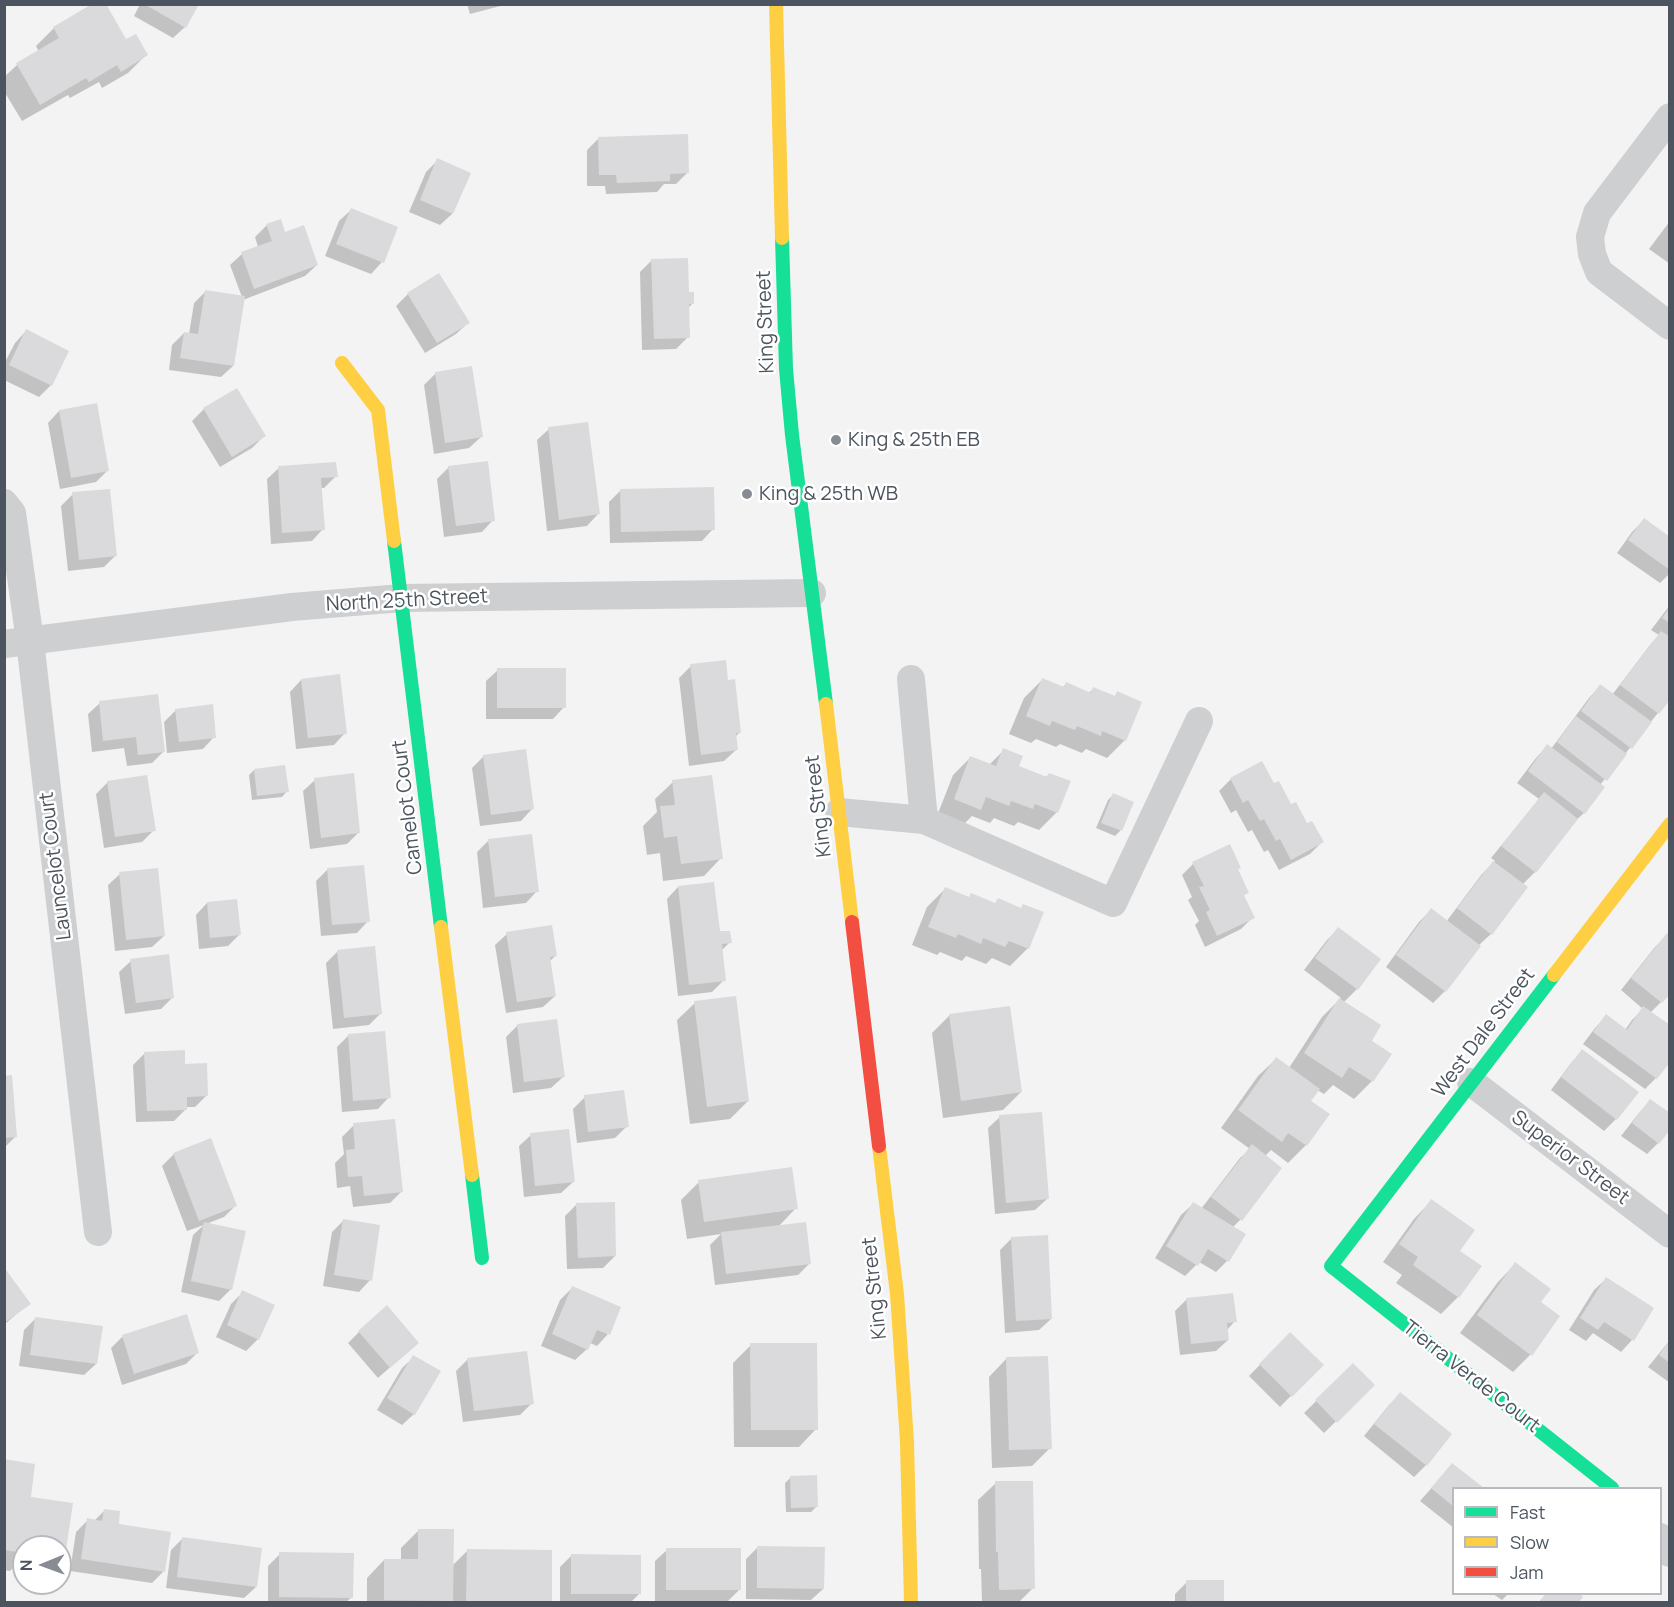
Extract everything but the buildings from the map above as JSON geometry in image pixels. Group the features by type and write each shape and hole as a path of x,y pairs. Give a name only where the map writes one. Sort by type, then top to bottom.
{"street":[{"name":"King Street","path":"776,4 786,369 792,435 897,1294 907,1442 911,1602"},
{"path":"1670,117 1597,213 1590,237 1592,254 1599,272 1670,326"},
{"name":"Camelot Court","path":"342,363 378,410 482,1258"},
{"name":"Launcelot Court","path":"4,503 12,513 17,643 98,1232"},
{"name":"North 25th Street","path":"17,643 292,607 402,598 812,593"},
{"path":"911,679 924,820"},
{"path":"839,812 924,820 1113,903 1199,721"},
{"name":"West Dale Street","path":"1331,1266 1670,824"},
{"name":"Superior Street","path":"1471,1082 1670,1234"},
{"name":"Tierra Verde Court","path":"1331,1266 1611,1487"}],"traffic: fast":[{"path":"782,238 786,369 792,435 826,704"},
{"path":"394,541 441,927"},
{"path":"1554,975 1331,1266 1611,1487"},
{"path":"472,1175 482,1258"}],"traffic: slow":[{"path":"776,4 782,238"},
{"path":"342,363 378,410 394,541"},
{"path":"826,704 852,922"},
{"path":"1554,975 1670,824"},
{"path":"441,927 472,1175"},
{"path":"879,1146 897,1294 907,1442 911,1602"}],"traffic: jam":[{"path":"852,922 879,1146"}],"place":[{"name":"King & 25th EB","path":"836,440"},
{"name":"King & 25th WB","path":"747,494"}]}
